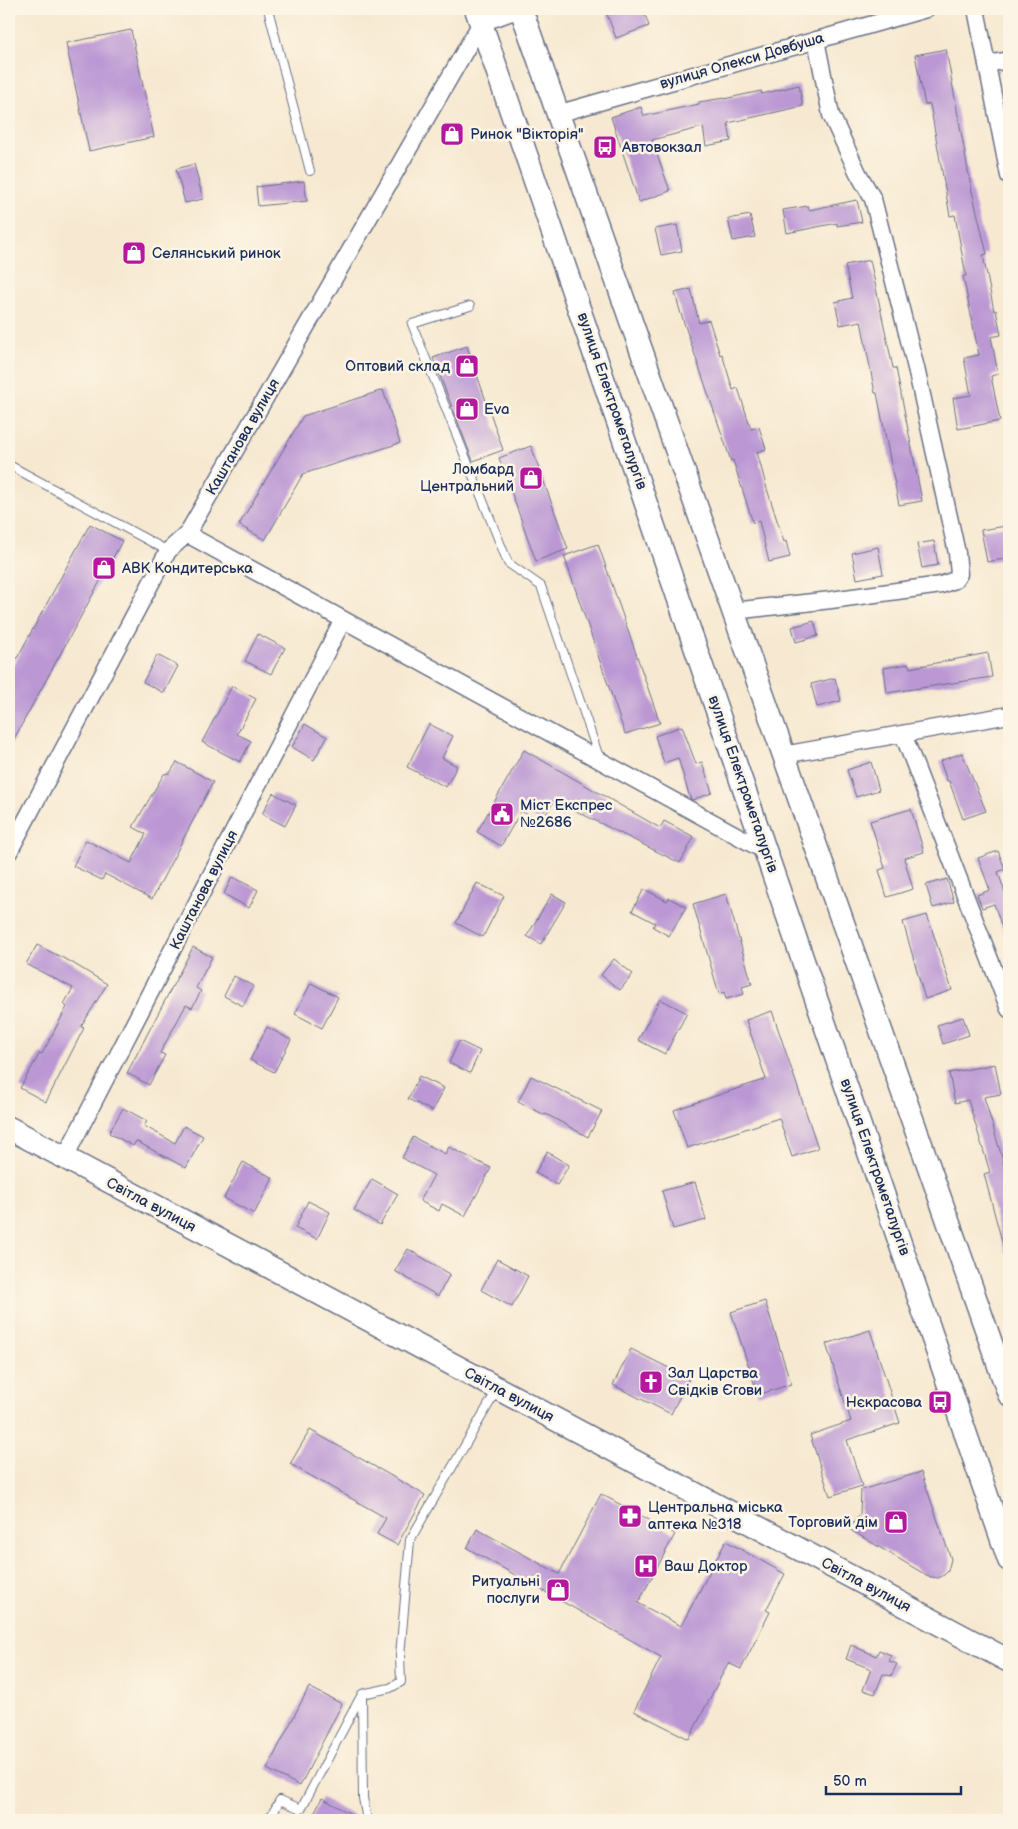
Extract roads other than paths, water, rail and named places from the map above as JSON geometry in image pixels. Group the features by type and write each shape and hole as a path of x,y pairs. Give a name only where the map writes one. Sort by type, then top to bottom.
{"main road":[{"path":"520,9 1009,1394"},
{"name":"вулиця Електрометалургів","path":"479,16 1009,1560"},
{"name":"Світла вулиця","path":"9,1128 1009,1661"}],"street":[{"path":"479,16 520,9"},
{"name":"вулиця Олекси Довбуша","path":"557,114 926,9"},
{"path":"976,9 1009,176"},
{"name":"Каштанова вулиця","path":"9,852 168,551 187,534 479,16"},
{"path":"733,611 941,586 955,580 959,574 957,553 916,368 873,199 858,173 831,115 816,40"},
{"path":"987,64 1009,60"},
{"path":"187,534 767,852"},
{"name":"Каштанова вулиця","path":"64,1159 343,620"},
{"path":"783,754 1009,716"},
{"path":"903,734 1009,1009"}],"lane":[{"path":"268,9 310,171"},
{"path":"470,306 412,324 508,563 541,586 601,761"},
{"path":"9,465 168,551"},
{"path":"269,1820 280,1800 301,1809 362,1694 390,1688 401,1682 400,1656 410,1540 497,1389"},
{"path":"362,1694 363,1798 367,1820"}],"place":[{"name":"Ринок \"Вікторія\"","path":"452,134"},
{"name":"Автовокзал","path":"605,147"},
{"name":"Селянський ринок","path":"134,253"},
{"name":"Оптовий склад","path":"467,366"},
{"name":"Eva","path":"467,409"},
{"name":"Ломбард Центральний","path":"531,478"},
{"name":"АВК Кондитерська","path":"104,568"},
{"name":"Міст Експрес №2686","path":"502,814"},
{"name":"Зал Царства Свідків Єгови","path":"651,1382"},
{"name":"Нєкрасова","path":"940,1402"},
{"name":"Центральна міська аптека №318","path":"630,1516"},
{"name":"Торговий дім","path":"896,1522"},
{"name":"Ваш Доктор","path":"646,1566"},
{"name":"Ритуальні послуги","path":"558,1590"}]}
